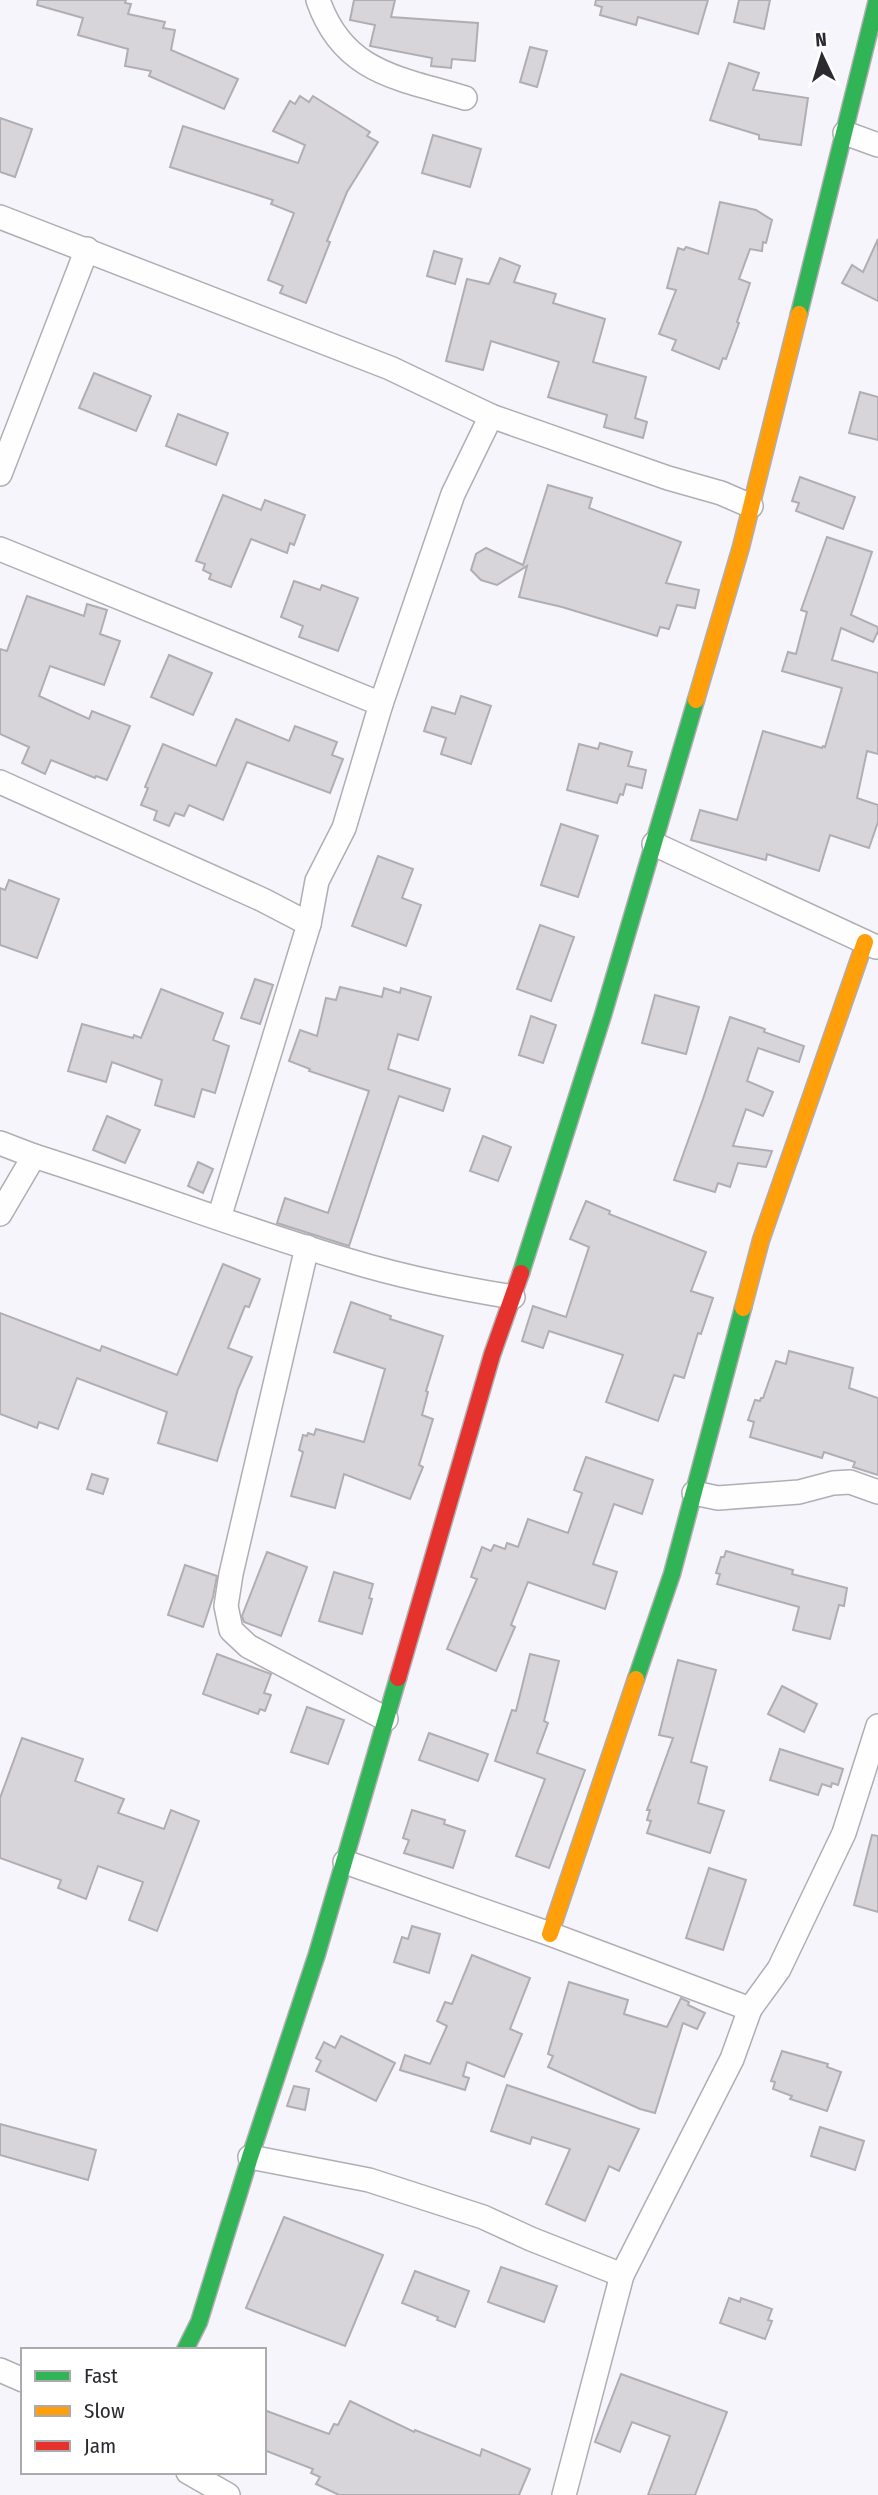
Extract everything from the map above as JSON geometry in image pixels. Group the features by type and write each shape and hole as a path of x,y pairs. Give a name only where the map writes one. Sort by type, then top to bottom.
{"street":[{"path":"318,0 338,40 354,56 377,72 465,98"},
{"path":"186,2348 199,2322 317,1954 492,1355 603,1015 654,844 751,506 877,0"},
{"path":"845,133 878,145"},
{"path":"0,217 390,368 491,416 656,474 721,493 751,506"},
{"path":"0,474 87,249"},
{"path":"219,1217 310,924 317,881 344,828 381,704 453,494 491,416"},
{"path":"0,549 381,704"},
{"path":"0,782 263,900 310,924"},
{"path":"550,1934 672,1574 761,1240 871,945 654,844"},
{"path":"0,1143 307,1247 402,1276 513,1297"},
{"path":"0,1214 34,1156"},
{"path":"307,1247 226,1606 231,1630 248,1646 386,1719"},
{"path":"694,1493 718,1498 799,1492 833,1483 850,1482 878,1492"},
{"path":"564,2495 622,2275 732,2059 750,2009 779,1969 844,1833 878,1726"},
{"path":"345,1862 550,1934 750,2009"},
{"path":"250,2157 327,2170 382,2184 483,2217 622,2275"},
{"path":"0,2370 21,2379"},
{"path":"191,2474 228,2495"}],"building":[{"path":"38,0 126,0 125,3 131,4 128,14 165,22 163,28 175,30 171,50 238,79 224,109 149,76 151,71 125,66 128,49 78,35 83,18 37,5"},
{"path":"354,0 395,0 391,17 478,23 475,61 452,59 451,68 431,66 432,58 370,46 375,25 350,20"},
{"path":"596,0 708,0 698,34 638,17 636,25 600,15 602,7 595,5"},
{"path":"739,0 770,0 764,29 734,22"},
{"path":"530,47 547,51 537,87 520,82"},
{"path":"729,63 759,73 753,90 808,98 801,145 759,139 759,135 710,120"},
{"path":"300,96 309,102 313,96 370,132 367,136 378,142 347,192 306,303 280,293 283,286 268,280 294,213 271,204 273,200 170,167 183,126 298,163 305,145 273,131 290,101 295,104"},
{"path":"0,118 32,129 15,177 0,172"},
{"path":"433,135 481,149 470,187 422,173"},
{"path":"720,202 756,210 772,220 762,251 750,249 739,279 750,283 737,322 739,323 726,359 723,358 719,369 672,350 676,340 659,334 676,290 667,288 678,248 684,250 686,247 708,254"},
{"path":"878,239 878,301 842,283 852,265 863,272"},
{"path":"434,251 462,259 455,284 427,276"},
{"path":"500,258 520,266 514,282 556,294 553,303 605,319 593,362 646,377 635,418 647,422 643,438 604,427 607,415 548,397 559,362 491,341 483,370 446,361 467,279 489,284"},
{"path":"94,373 151,396 136,431 79,408"},
{"path":"860,392 878,397 878,440 849,433"},
{"path":"178,414 228,433 216,465 166,446"},
{"path":"800,477 855,497 843,529 796,511 799,503 792,501"},
{"path":"548,485 592,498 589,508 681,542 666,583 699,590 695,608 677,605 669,629 660,627 657,636 519,597 527,566 497,585 481,580 471,570 476,554 486,548 523,565"},
{"path":"223,495 261,510 265,500 305,515 294,545 290,543 287,553 251,539 231,587 209,579 211,574 203,570 205,564 196,561"},
{"path":"827,537 872,552 851,615 878,627 878,631 873,642 841,628 832,660 878,673 878,754 867,751 857,798 878,805 878,822 869,848 830,835 819,871 767,854 766,860 691,840 700,810 737,820 763,731 825,747 842,688 782,671 788,652 796,654 807,612 801,610"},
{"path":"294,581 320,590 322,585 358,598 338,651 299,637 303,626 281,617"},
{"path":"27,596 84,616 87,604 107,610 100,634 120,641 104,685 50,666 39,696 89,719 92,711 130,726 107,780 96,776 95,778 51,760 45,774 22,763 29,747 0,734 0,649 7,651"},
{"path":"169,655 212,673 193,715 151,697"},
{"path":"461,696 491,706 471,764 441,754 446,738 424,731 432,707 455,714"},
{"path":"236,719 289,741 295,726 337,742 332,755 343,759 330,793 247,762 223,820 189,805 184,816 175,813 169,826 154,820 157,811 141,805 148,788 145,787 163,744 216,766"},
{"path":"600,743 632,752 628,766 646,770 642,788 626,784 617,803 567,790 579,744 598,749"},
{"path":"561,824 598,836 578,897 541,885"},
{"path":"378,856 413,869 402,898 421,905 406,946 352,926"},
{"path":"9,880 59,899 37,958 0,945 0,888 5,890"},
{"path":"540,925 574,937 551,1001 517,989"},
{"path":"255,979 273,985 260,1024 241,1018"},
{"path":"340,987 382,997 384,988 400,993 401,988 431,997 418,1040 398,1034 388,1069 450,1089 443,1111 399,1096 349,1246 277,1223 285,1198 328,1213 369,1091 309,1071 310,1069 289,1061 300,1030 317,1036 326,998 336,1000"},
{"path":"161,989 223,1013 213,1040 229,1046 215,1093 202,1089 194,1117 155,1105 162,1080 112,1062 106,1082 68,1071 82,1024 141,1038"},
{"path":"655,995 699,1007 686,1054 642,1043"},
{"path":"531,1016 556,1025 543,1063 519,1055"},
{"path":"730,1017 804,1046 799,1062 758,1048 747,1081 773,1092 763,1116 746,1109 733,1146 772,1151 766,1167 738,1163 730,1187 718,1183 715,1192 674,1180"},
{"path":"107,1116 140,1130 125,1163 93,1150"},
{"path":"483,1136 511,1147 498,1181 470,1171"},
{"path":"198,1162 213,1169 203,1193 188,1186"},
{"path":"586,1201 610,1211 609,1214 706,1252 691,1291 713,1298 701,1334 698,1333 684,1378 674,1375 658,1421 606,1402 623,1355 549,1331 543,1348 522,1341 533,1306 566,1317 589,1247 570,1239"},
{"path":"223,1264 260,1279 249,1307 245,1306 228,1348 252,1357 238,1389 217,1461 158,1443 167,1412 77,1378 58,1429 39,1422 37,1428 0,1414 0,1313 100,1351 102,1346 177,1375"},
{"path":"351,1302 391,1316 390,1319 443,1336 426,1391 428,1392 422,1415 433,1419 419,1465 423,1467 410,1499 344,1474 335,1508 291,1496 303,1452 299,1450 303,1435 314,1435 316,1429 364,1442 385,1369 334,1352"},
{"path":"789,1351 853,1368 849,1388 878,1398 878,1475 853,1467 855,1462 824,1452 822,1458 750,1437 754,1422 748,1420 755,1400 760,1401 763,1398 776,1361 786,1364"},
{"path":"586,1457 653,1480 642,1514 614,1504 593,1564 617,1572 605,1609 528,1582 511,1625 515,1627 496,1671 447,1649 477,1579 471,1577 482,1547 491,1551 494,1545 505,1549 507,1543 518,1547 528,1519 568,1533 582,1493 574,1490"},
{"path":"92,1474 108,1479 103,1494 87,1489"},
{"path":"726,1551 793,1570 792,1574 847,1588 844,1606 839,1605 830,1639 793,1630 799,1607 717,1584 720,1574 716,1573"},
{"path":"267,1552 307,1567 281,1636 244,1622 242,1616"},
{"path":"185,1565 217,1576 203,1627 168,1615"},
{"path":"334,1572 373,1584 369,1598 372,1599 362,1634 319,1621"},
{"path":"217,1654 271,1674 264,1693 271,1695 265,1711 260,1709 258,1714 203,1694"},
{"path":"530,1654 559,1661 544,1721 548,1723 537,1753 585,1770 549,1868 516,1856 545,1779 495,1761 512,1710 516,1711"},
{"path":"678,1660 716,1670 691,1762 707,1767 698,1803 724,1811 710,1853 647,1833 651,1821 647,1820 650,1810 647,1810 673,1738 659,1735"},
{"path":"782,1686 817,1704 804,1732 768,1714"},
{"path":"307,1707 344,1720 328,1764 291,1752"},
{"path":"429,1733 488,1754 478,1781 419,1760"},
{"path":"22,1738 83,1759 75,1781 124,1799 118,1813 164,1829 171,1810 199,1821 157,1931 129,1920 143,1882 98,1866 86,1899 58,1888 61,1880 0,1858 0,1798"},
{"path":"780,1749 843,1769 838,1785 832,1783 831,1787 822,1784 818,1795 770,1780"},
{"path":"412,1810 445,1820 444,1824 465,1831 453,1868 404,1853 409,1840 403,1838"},
{"path":"872,1835 878,1836 878,1912 854,1905"},
{"path":"709,1868 746,1880 723,1950 686,1938"},
{"path":"412,1926 440,1934 429,1973 394,1962 402,1937 408,1939"},
{"path":"472,1955 530,1978 510,2029 522,2034 504,2077 467,2062 463,2076 469,2078 465,2090 400,2070 405,2055 430,2064 447,2026 437,2021 445,2002 452,2004"},
{"path":"569,1982 628,2000 624,2014 667,2027 681,1998 689,2002 688,2005 705,2013 697,2029 683,2023 655,2113 640,2109 548,2067 553,2056 548,2054"},
{"path":"341,2036 395,2063 376,2101 316,2071 321,2061 316,2058 324,2042 335,2048"},
{"path":"782,2051 828,2064 827,2067 841,2072 827,2111 790,2099 792,2096 773,2089 775,2082 771,2081"},
{"path":"507,2085 639,2129 619,2171 609,2166 585,2221 546,2204 570,2149 532,2137 530,2144 491,2131"},
{"path":"294,2086 309,2089 305,2110 287,2106"},
{"path":"0,2124 96,2150 88,2180 0,2155"},
{"path":"820,2127 864,2141 855,2170 811,2156"},
{"path":"284,2217 383,2255 345,2346 246,2308"},
{"path":"501,2267 557,2286 544,2322 488,2302"},
{"path":"415,2271 469,2291 455,2327 402,2303"},
{"path":"729,2298 740,2302 741,2298 772,2309 768,2320 772,2321 765,2339 720,2323"},
{"path":"621,2374 727,2412 695,2495 648,2495 670,2436 632,2422 620,2452 595,2442"},
{"path":"350,2401 414,2432 415,2430 480,2456 482,2449 530,2469 519,2495 339,2495 316,2484 320,2477 311,2473 313,2469 266,2451 266,2411 329,2434 334,2424 338,2425"}],"traffic: fast":[{"path":"799,314 877,0"},
{"path":"521,1273 603,1015 696,700"},
{"path":"636,1679 672,1574 743,1308"},
{"path":"186,2348 199,2322 317,1954 398,1678"}],"traffic: slow":[{"path":"696,700 741,547 799,314"},
{"path":"743,1308 761,1240 865,942"},
{"path":"550,1934 636,1679"}],"traffic: jam":[{"path":"398,1678 492,1355 521,1273"}]}
